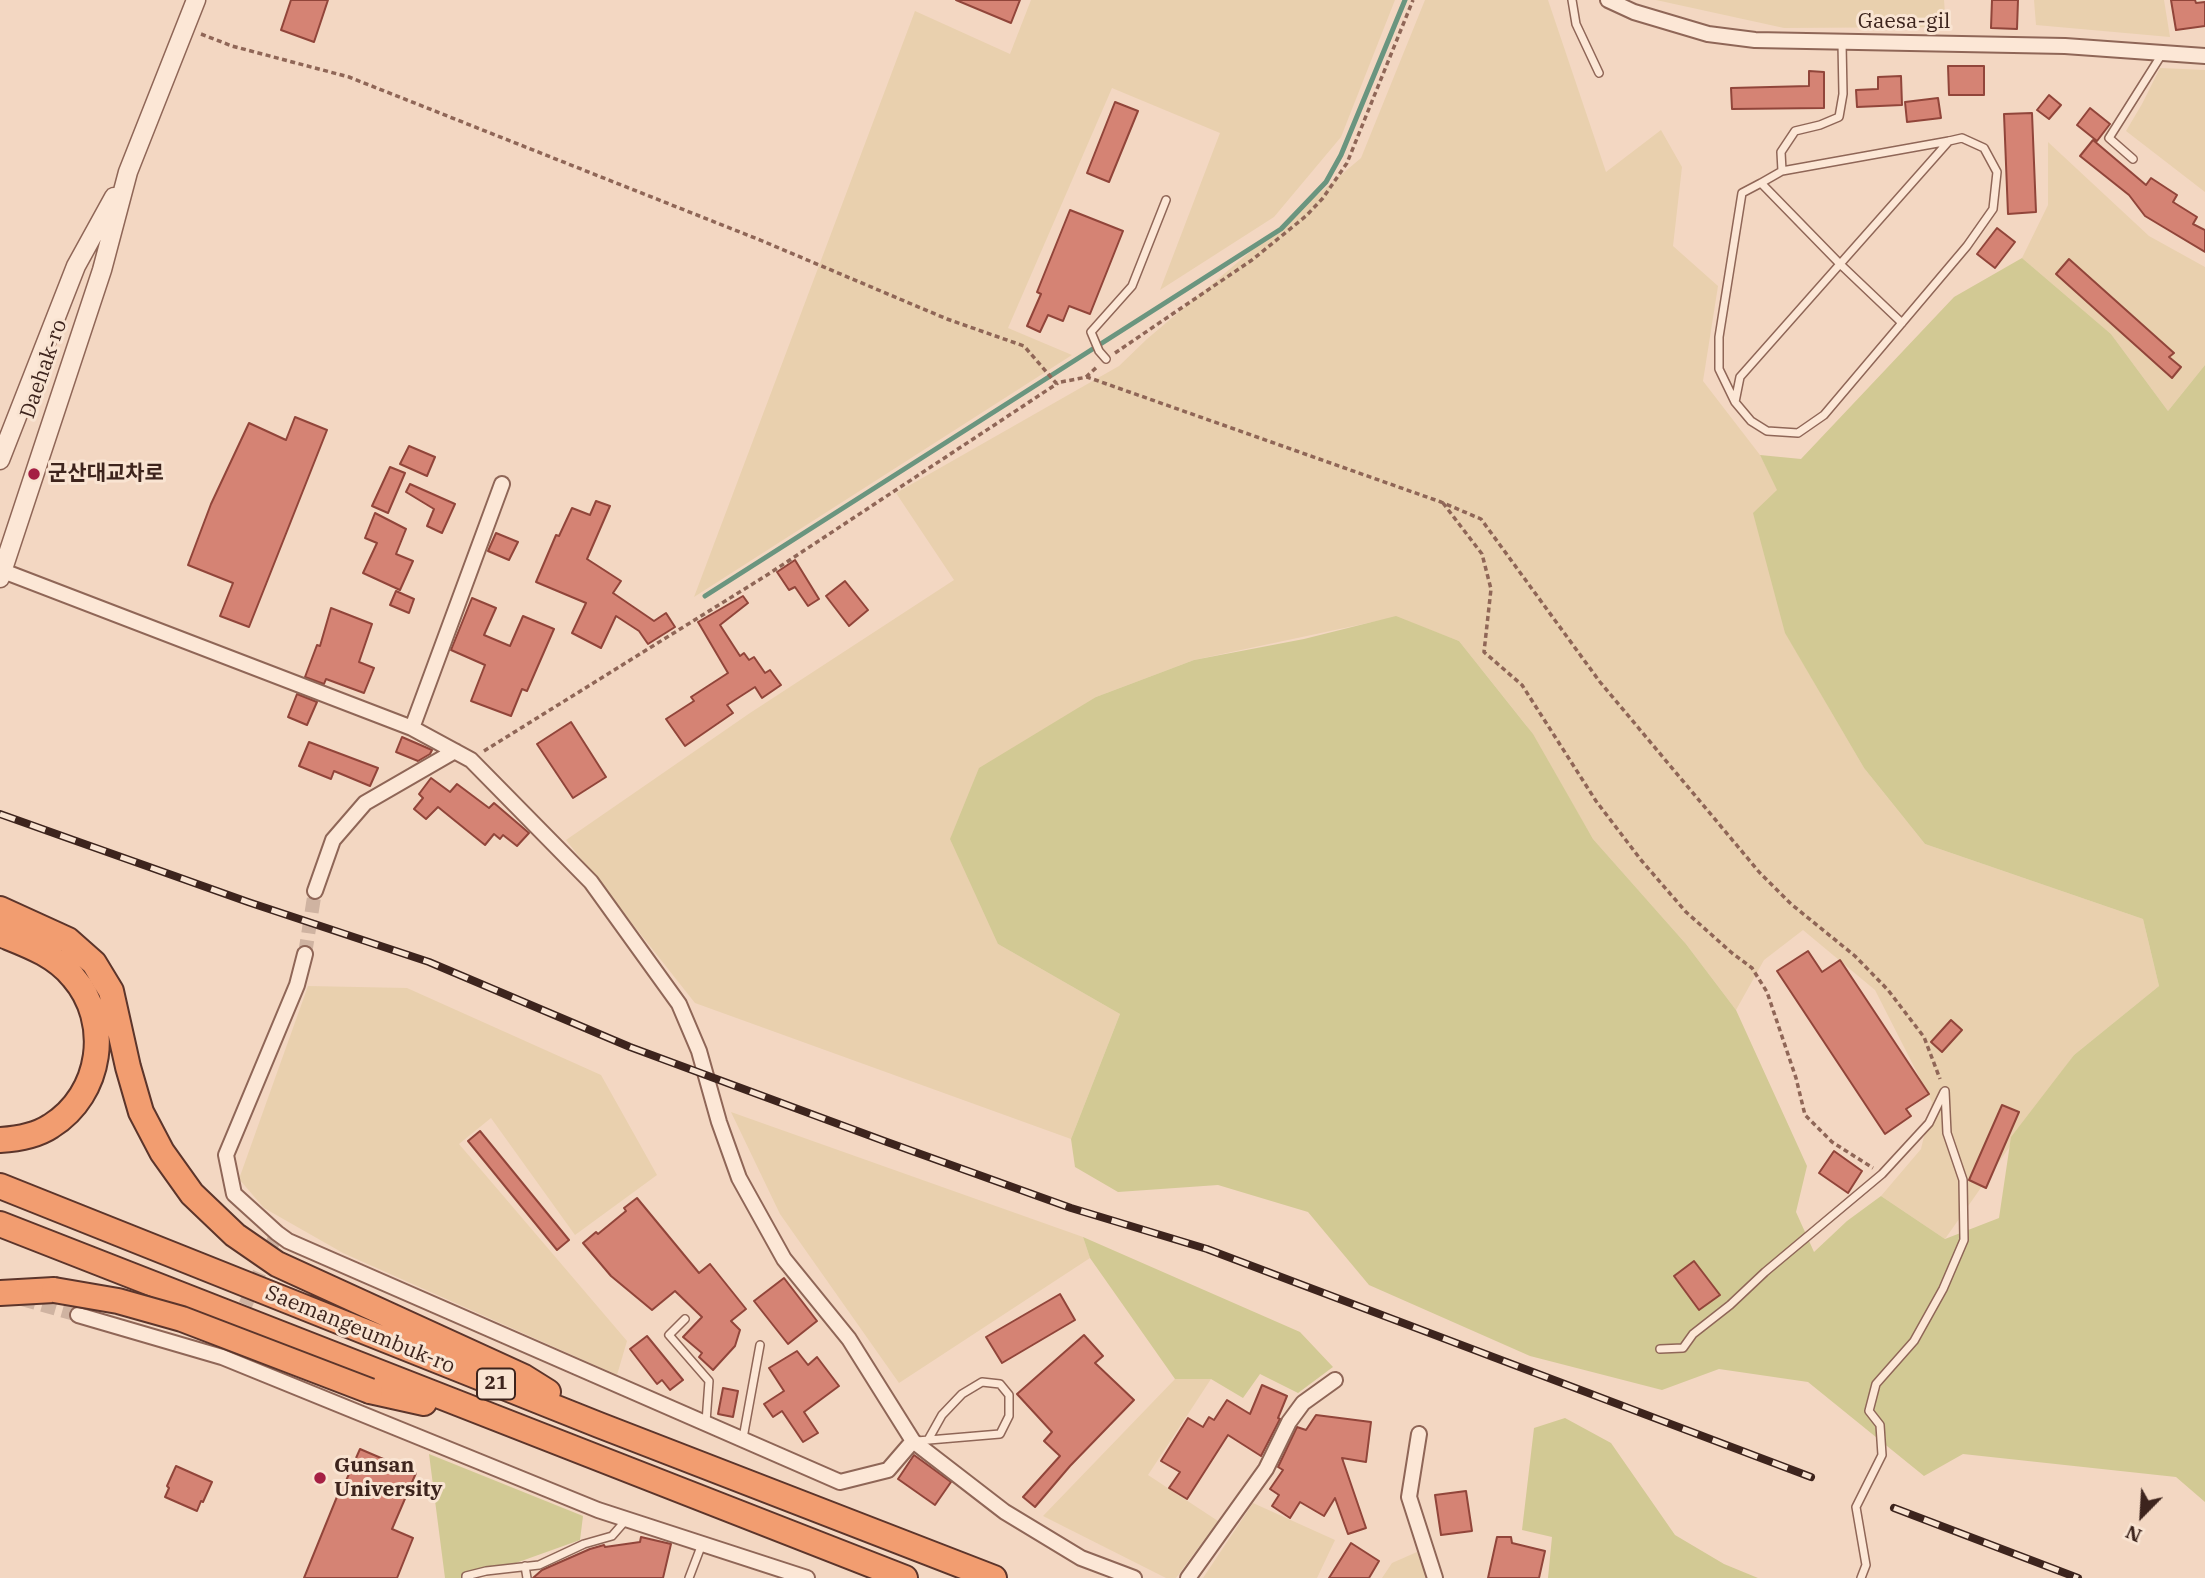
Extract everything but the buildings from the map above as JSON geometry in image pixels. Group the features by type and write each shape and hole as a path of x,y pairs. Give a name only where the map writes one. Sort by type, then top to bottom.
{"highway":[{"path":"0,909 68,940 94,963 111,991 141,1112 162,1152 192,1194 236,1235 277,1264 524,1377 598,1425"},
{"path":"0,934 43,951 73,976 89,1000 96,1028 97,1052 92,1076 76,1105 51,1127 21,1138 0,1140"},
{"name":"Saemangeumbuk-ro","path":"0,1186 598,1425 994,1578"},
{"name":"Saemangeumbuk-ro","path":"0,1224 905,1578"},
{"path":"0,1293 54,1290 118,1301 182,1319 370,1391 505,1421"}],"street":[{"name":"Daehak-ro","path":"1,575 102,270 128,172 197,0"},
{"name":"Gaesa-gil","path":"1608,0 1634,12 1708,34 1755,40 2065,46 2205,57"},
{"name":"Daehak-ro","path":"0,460 76,266 128,172"},
{"path":"412,728 502,484"},
{"path":"1,575 412,728 471,760 591,882 679,1004 699,1051 719,1122 739,1178 785,1259 849,1339 913,1441 1005,1512 1081,1558 1134,1578"},
{"path":"315,891 333,840 365,803 455,751"},
{"path":"305,954 297,985 226,1155 234,1194 277,1233 289,1241 840,1482 888,1470 913,1441"},
{"path":"78,1315 222,1357 598,1510 807,1578"},
{"path":"1188,1578 1266,1469 1289,1422 1303,1403 1335,1380"},
{"path":"1419,1434 1409,1497 1435,1578"}],"lane":[{"path":"1572,0 1576,24 1599,72"},
{"path":"1782,171 1782,152 1795,131 1839,117 1843,94 1842,43"},
{"path":"2133,159 2109,138 2162,54"},
{"path":"1962,138 1984,148 1997,172 1993,209 1967,246 1824,415 1798,433 1767,432 1751,421 1735,402 1719,369 1719,338 1742,193 1782,171 1962,138"},
{"path":"1735,402 1740,377 1949,141"},
{"path":"1761,183 1902,323"},
{"path":"1106,359 1091,332 1132,286 1166,200"},
{"path":"1660,1349 1683,1348 1693,1334 1882,1174 1929,1123 1945,1091"},
{"path":"1861,1578 1866,1565 1856,1507 1882,1455 1880,1425 1869,1411 1876,1384 1914,1341 1943,1289 1964,1240 1963,1180 1947,1133 1945,1091"},
{"path":"685,1319 669,1335 709,1381 706,1422"},
{"path":"743,1438 760,1345"},
{"path":"913,1441 928,1440 1000,1434 1009,1416 1009,1395 1000,1384 982,1382 962,1394 942,1415 928,1440"},
{"path":"466,1578 486,1571 539,1565 584,1544 612,1536 627,1519"},
{"path":"689,1578 702,1543"},
{"path":"525,1566 527,1578"}],"path":[{"path":"1087,377 1106,359 1252,260 1306,216 1323,198 1347,163 1413,0"},
{"path":"185,28 232,46 349,77 735,230 947,319 1024,346 1055,383"},
{"path":"471,760 767,575 1055,383 1087,377 1441,502 1481,519 1600,682 1760,873 1791,904 1855,956 1888,990 1923,1037 1945,1091"},
{"path":"1441,502 1482,554 1491,589 1484,652 1522,685 1596,801 1640,860 1686,912 1752,968 1767,992 1796,1078 1805,1115 1832,1142 1882,1174"}],"shaded area":[{"path":"1031,0 1395,0 1341,137 1274,217 1160,290 1220,133 1112,88 1008,328 1072,355 694,597 915,11 1010,54"},
{"path":"1425,0 1548,0 1606,172 1661,130 1682,167 1673,246 1718,286 1703,381 1760,455 1778,490 1785,632 1864,768 1925,844 2143,919 2159,986 2074,1055 1945,1239 1881,1196 1921,1149 1932,1102 1875,990 1803,930 1764,960 1736,1010 1686,944 1593,839 1526,725 1459,641 1396,617 1194,660 1096,697 998,944 1120,1014 1071,1139 695,1003 566,840 750,713 954,580 896,493 1119,366 1147,339 1361,158"},
{"path":"1656,0 1944,0 1946,27 1784,28"},
{"path":"2034,0 2164,0 2170,37 2036,25"},
{"path":"2160,68 2205,70 2205,192 2126,131"},
{"path":"2048,142 2149,236 2205,267 2205,365 2168,411 2111,334 2022,258 2048,205"},
{"path":"2022,258 2111,334 2168,411 2205,365 2205,1502 2176,1477 1963,1454 1924,1476 1808,1382 1719,1369 1662,1390 1530,1356 1369,1285 1308,1212 1218,1185 1118,1192 1075,1167 1071,1139 1120,1014 998,944 950,839 979,768 1096,697 1194,660 1304,639 1396,616 1459,641 1533,734 1593,839 1686,944 1736,1010 1807,1166 1796,1212 1814,1252 1847,1221 1881,1196 1945,1239 1999,1218 2011,1137 2074,1055 2159,986 2143,919 1925,844 1864,768 1785,633 1753,513 1777,490 1760,455 1801,459 1954,297"},
{"path":"308,986 407,988 601,1075 657,1175 575,1235 491,1118 459,1144 627,1341 617,1375 343,1253 264,1208 239,1179"},
{"path":"731,1112 1083,1237 1090,1258 899,1383 780,1214"},
{"path":"1083,1237 1300,1332 1333,1367 1298,1393 1260,1374 1243,1398 1211,1379 1175,1379 1090,1258"},
{"path":"1175,1379 1211,1379 1148,1475 1218,1521 1176,1578 1166,1578 1043,1516"},
{"path":"1565,1418 1611,1443 1675,1535 1724,1564 1758,1578 1548,1578 1552,1537 1522,1530 1534,1428"},
{"path":"429,1454 583,1516 580,1540 474,1578 445,1578"},
{"path":"1253,1503 1335,1540 1317,1578 1203,1578"},
{"path":"1417,1552 1427,1578 1382,1578 1392,1563"}],"waterway":[{"path":"705,596 1281,229 1326,182 1341,155 1405,0"}],"tunnel":[{"path":"305,954 315,891"},
{"path":"237,1324 277,1233"},
{"path":"22,1299 78,1315"}],"railway":[{"path":"0,814 248,902 429,962 630,1047 1071,1208 1207,1249 1811,1477"},
{"path":"1894,1508 2078,1578"}],"place":[{"name":"군산대교차로","path":"34,474"},
{"name":"Gunsan University","path":"320,1478"}]}
